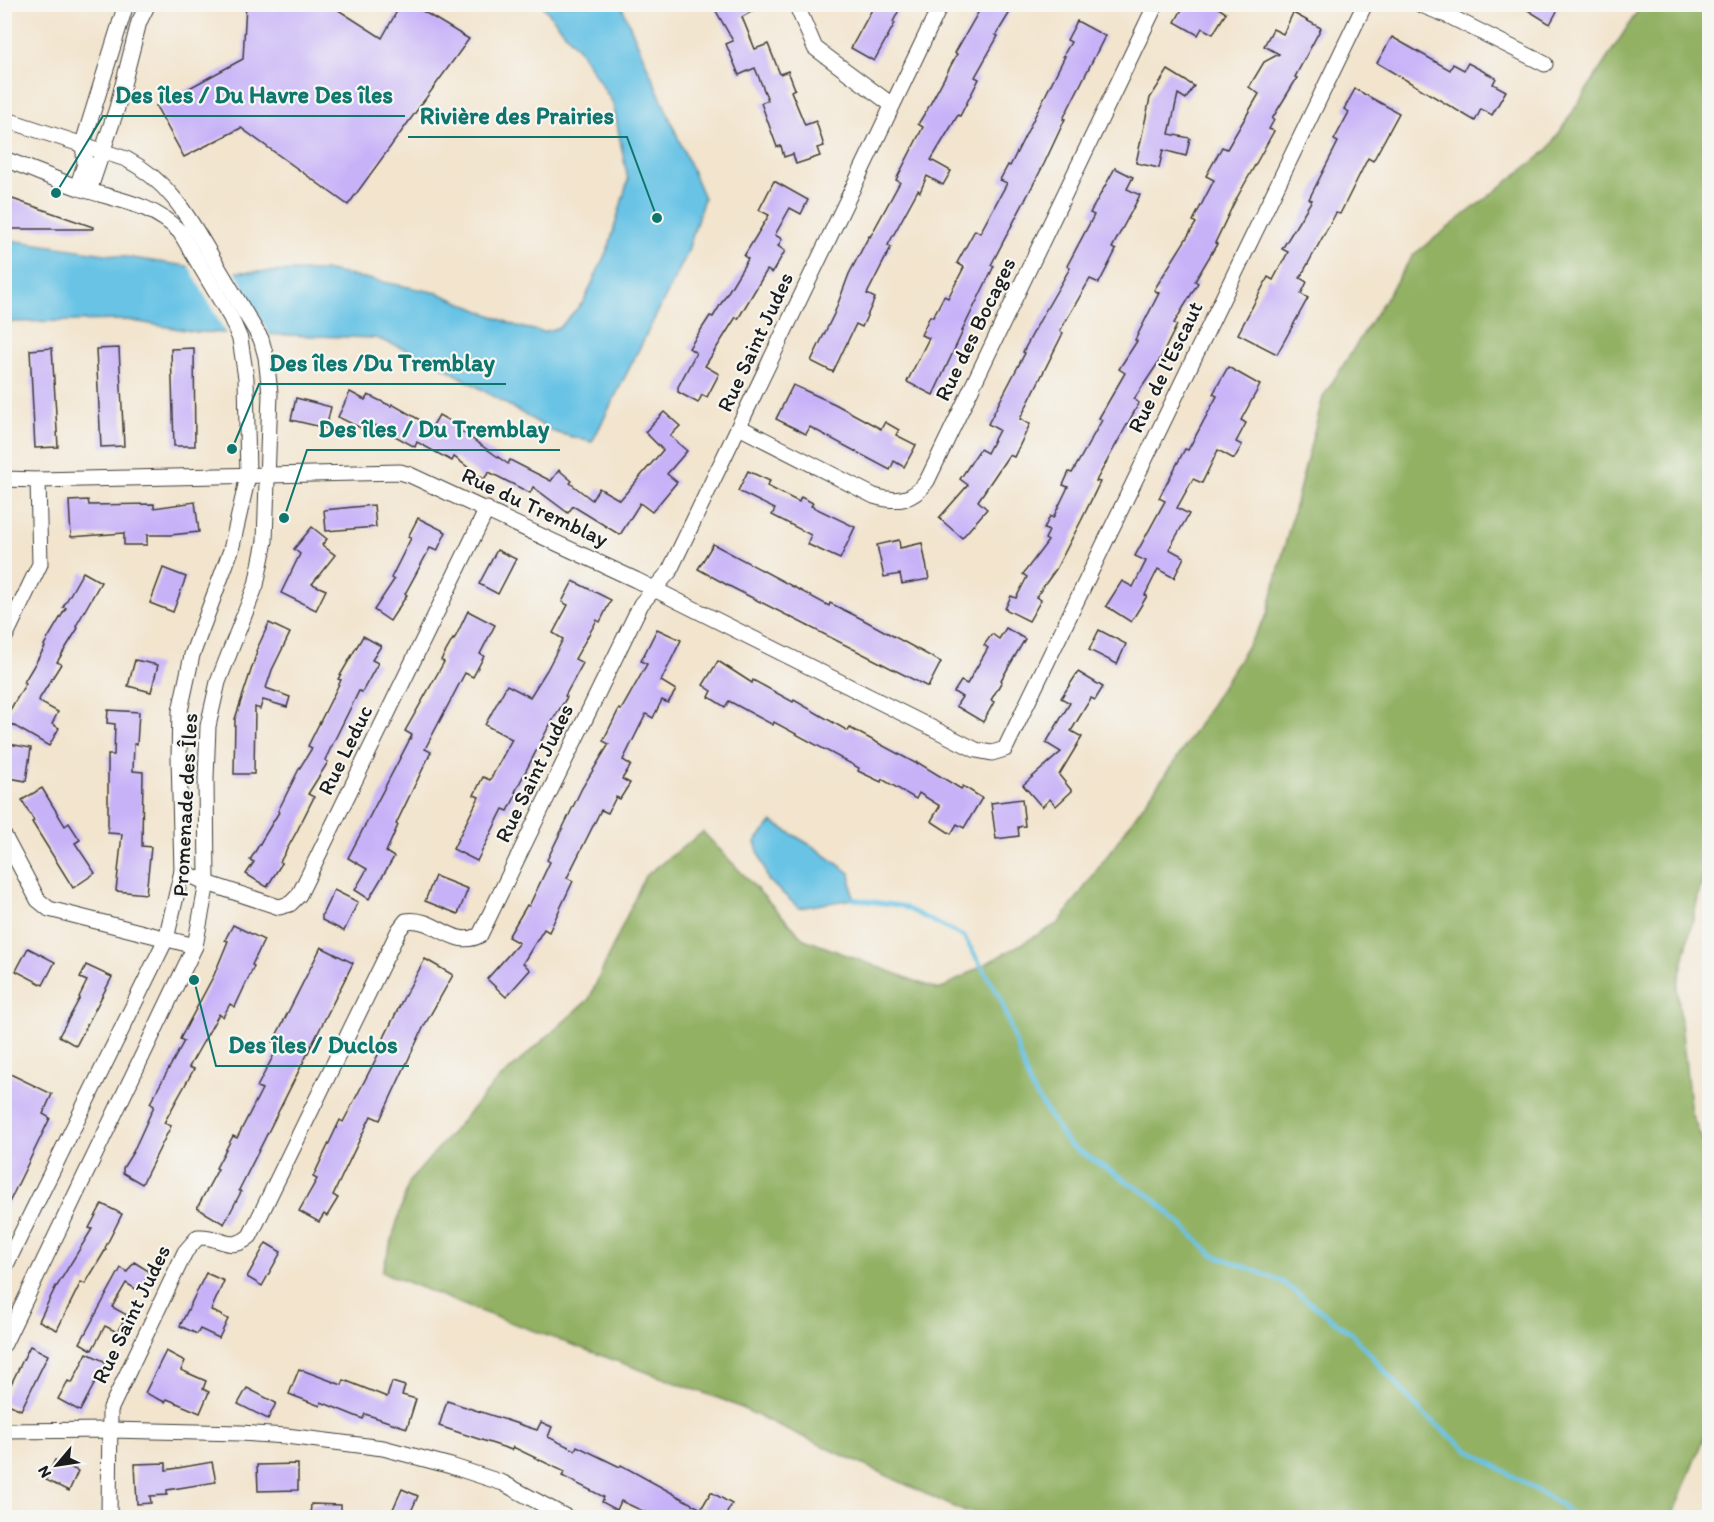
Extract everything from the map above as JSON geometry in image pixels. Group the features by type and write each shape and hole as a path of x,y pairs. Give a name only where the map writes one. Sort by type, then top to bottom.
{"street":[{"path":"83,189 102,150 117,108 139,22 148,4"},
{"path":"796,4 815,48 892,105"},
{"name":"Rue Saint Judes","path":"110,1430 110,1410 189,1245 198,1237 213,1238 230,1245 241,1243 250,1236 399,930 406,921 416,919 460,940 472,939 480,935 641,604 669,572 941,4"},
{"name":"Rue des Bocages","path":"739,427 874,496 898,501 916,495 922,489 1156,4"},
{"name":"Rue de l'Escaut","path":"1005,749 1365,4"},
{"path":"1419,4 1451,17 1545,64"},
{"path":"83,189 85,164 83,143 124,11 139,22"},
{"name":"Promenade des Îles","path":"4,119 83,143 139,165 172,193 196,227 203,254 240,339 246,378 248,476 231,550 192,655 180,711 182,871 166,939 4,1269"},
{"name":"Promenade des Îles","path":"4,159 83,189 156,212 170,221 203,254 261,339 266,357 270,393 265,541 256,585 218,682 208,726 207,883 195,946 4,1344"},
{"name":"Rue du Tremblay","path":"4,479 400,472 422,479 654,589 976,750 992,753 1005,749"},
{"path":"4,639 40,564 38,480"},
{"name":"Rue Leduc","path":"182,871 207,883 279,907 290,904 299,895 487,509"},
{"path":"4,836 38,900 49,909 195,946"},
{"path":"109,1518 110,1430"},
{"path":"4,1431 110,1430 275,1436 383,1448 503,1483 568,1518"}],"green space":[{"path":"1646,5 1710,5 1710,847 1677,987 1691,1113 1709,1157 1710,1421 1672,1517 1140,1518 1134,1513 965,1512 726,1401 474,1309 382,1272 409,1182 492,1086 589,999 645,876 703,832 804,939 939,990 1059,923 1182,751 1267,615 1323,397 1413,255 1548,150 1637,12"}],"water":[{"path":"542,5 621,5 704,198 687,254 592,442 554,432 430,359 376,338 197,332 127,320 5,322 4,239 227,272 328,271 438,293 519,327 544,332 560,327 584,301 609,246 628,180 613,103 580,51"},
{"path":"772,822 812,846 850,873 853,899 799,908 768,880 755,842"}],"pier":[{"path":"187,263 234,269 271,338 227,336"}],"building":[{"path":"246,4 329,4 382,38 401,4 411,4 469,39 348,205 241,128 184,157 156,106 243,59"},
{"path":"712,4 765,4 742,17 755,49 768,44 780,74 788,71 795,89 791,91 805,125 816,121 824,146 817,148 820,156 796,164 793,154 784,157 781,146 777,147 761,103 768,100 755,68 739,75 726,44 733,41"},
{"path":"875,4 902,4 893,22 895,23 874,61 851,48"},
{"path":"983,4 1015,4 975,77 979,79 960,116 958,115 931,160 951,171 943,185 927,176 920,192 918,190 888,245 891,247 867,294 875,298 862,327 856,324 833,372 811,361 834,314 849,274 900,182 896,180 923,127 918,124"},
{"path":"1185,4 1212,4 1226,13 1213,34 1202,28 1198,35 1175,22"},
{"path":"1518,4 1561,4 1550,24"},
{"path":"1293,13 1321,28 1295,77 1297,78 1272,119 1274,120 1269,129 1274,131 1234,203 1215,243 1217,244 1195,281 1198,283 1174,323 1177,325 1158,363 1134,399 1139,403 1096,481 1100,482 1081,521 1056,569 1036,597 1041,600 1029,621 1005,609 1011,596 1016,598 1027,577 1023,574 1048,541 1045,539 1049,531 1044,529 1050,516 1053,518 1068,487 1063,485 1069,472 1072,473 1102,420 1099,418 1125,373 1119,369 1137,341 1135,340 1159,293 1154,290 1196,223 1193,221 1214,180 1206,176 1222,147 1227,149 1259,94 1249,87 1264,62 1279,54 1264,46 1273,29 1283,34"},
{"path":"1077,21 1105,36 1063,119 1065,119 1044,164 991,265 994,266 933,395 907,382 929,338 921,335 930,316 933,317 944,296 948,298 964,267 957,263 975,230 980,233 1007,183 1000,180 1008,165 1010,166 1065,56 1063,56 1071,42 1067,40"},
{"path":"1392,37 1450,70 1453,64 1464,70 1468,63 1496,78 1493,84 1506,91 1492,115 1481,109 1475,121 1377,63"},
{"path":"1168,70 1194,86 1186,99 1178,94 1169,134 1190,138 1186,156 1163,150 1159,168 1136,163 1150,98"},
{"path":"1355,89 1399,113 1373,161 1368,158 1340,214 1336,213 1300,278 1307,282 1301,294 1308,298 1277,354 1238,334 1268,277 1273,280 1288,252 1282,249 1312,200 1309,199 1338,142 1334,140 1349,112 1344,109"},
{"path":"1115,168 1133,177 1127,189 1140,195 1112,248 1116,250 1099,283 1090,279 1060,331 1063,333 1020,419 1030,424 1014,457 1009,455 978,501 987,509 962,538 939,518 968,485 960,479 980,449 987,453 999,430 988,424 1025,353 1023,352 1070,268 1067,266 1094,215 1090,213"},
{"path":"774,181 808,200 801,214 790,208 775,235 782,239 778,246 785,251 772,273 767,270 738,319 736,317 705,366 719,374 707,397 702,395 698,403 678,392 678,387 696,353 689,348 710,316 713,317 748,259 744,256 769,215 759,210"},
{"path":"4,196 93,227 93,229 4,229"},
{"path":"52,348 58,447 35,448 30,350"},
{"path":"119,348 124,446 101,447 96,349"},
{"path":"194,348 195,446 174,446 171,349"},
{"path":"1228,367 1260,385 1241,420 1246,423 1236,442 1242,445 1234,459 1218,450 1202,483 1193,479 1177,508 1189,514 1169,549 1184,557 1174,578 1158,569 1145,595 1147,596 1131,622 1106,606 1122,581 1133,587 1146,561 1135,556 1165,501 1159,498 1217,396 1213,394"},
{"path":"793,385 881,429 885,422 899,430 896,435 916,445 904,467 894,461 890,470 810,427 806,434 776,419"},
{"path":"350,392 365,400 368,395 391,406 392,404 432,427 439,415 459,426 458,429 508,464 510,460 551,481 559,470 572,481 570,483 592,500 599,488 620,500 663,450 645,432 664,412 680,426 670,436 687,451 667,474 677,482 652,512 640,503 620,535 573,506 568,513 533,487 530,493 489,472 484,479 454,457 452,461 417,442 415,447 375,425 371,433 338,417"},
{"path":"296,398 331,407 326,428 291,420"},
{"path":"748,471 770,481 767,486 799,502 801,497 813,503 811,506 855,527 840,559 807,544 811,535 772,515 775,509 738,491"},
{"path":"88,500 89,505 154,504 154,508 195,502 199,532 147,535 147,545 124,545 124,533 71,537 69,501"},
{"path":"374,505 376,527 326,531 324,510"},
{"path":"418,518 446,532 437,551 430,548 405,594 407,595 390,621 374,610 394,580 391,578 411,538 408,537"},
{"path":"312,527 327,539 322,545 335,555 312,584 326,590 316,610 281,593 300,554 294,549"},
{"path":"899,540 900,548 922,543 929,579 902,584 900,574 884,577 877,545"},
{"path":"713,544 829,606 830,603 862,619 941,662 928,687 698,569"},
{"path":"497,550 516,559 498,594 479,584"},
{"path":"163,568 186,577 173,612 150,603"},
{"path":"83,572 101,582 76,626 78,628 57,662 61,664 38,701 58,712 52,724 59,728 49,746 4,720 26,683 24,682 66,608 63,607"},
{"path":"573,581 611,600 600,622 597,620 575,659 583,663 565,696 567,697 548,728 515,792 517,793 508,811 503,809 477,861 453,849 479,797 474,795 483,777 490,780 512,739 485,725 507,685 530,697 547,670 563,639 553,633 568,605 562,602"},
{"path":"468,611 495,625 480,654 484,656 473,677 465,673 425,749 431,752 396,824 398,825 386,852 394,857 369,899 355,890 367,869 348,858 412,735 405,731 444,662 441,660"},
{"path":"269,623 290,633 266,688 290,697 287,707 263,700 260,709 255,707 254,774 234,774 235,719 256,651"},
{"path":"1006,628 1025,639 1001,680 991,700 994,702 983,722 956,706 962,697 954,692 961,681 967,684 988,648 984,645 992,634 999,639"},
{"path":"657,629 681,640 661,681 676,690 668,703 662,700 653,718 646,714 623,760 631,765 622,779 630,783 620,799 616,797 608,813 601,810 567,878 573,881 549,932 544,929 523,963 530,970 506,997 487,979 519,943 508,937 527,905 529,906 550,862 547,860 582,788 609,744 603,741 619,709 621,710 647,664 641,661"},
{"path":"1099,630 1126,644 1117,664 1089,650"},
{"path":"363,636 381,646 372,660 378,663 362,692 359,691 339,731 325,760 328,762 308,794 314,797 280,862 282,863 267,887 246,874 254,862 250,860 279,812 299,769 312,748 308,746 341,680 338,679"},
{"path":"135,660 158,665 151,692 128,686"},
{"path":"718,661 752,683 753,680 793,702 794,700 848,731 850,728 917,764 917,762 961,789 963,786 982,798 964,828 957,824 951,834 931,821 940,806 919,793 916,799 882,779 881,782 858,771 859,768 774,722 773,725 729,701 725,707 709,697 712,691 703,685"},
{"path":"1078,672 1103,687 1095,700 1091,698 1071,731 1082,737 1059,775 1072,791 1056,806 1050,799 1042,807 1023,785 1061,752 1046,743 1070,703 1061,698"},
{"path":"108,710 139,712 133,771 143,772 142,846 151,847 146,894 116,891 122,834 108,833 108,755 114,755 115,724 107,723"},
{"path":"4,743 31,748 26,781 4,777"},
{"path":"42,788 65,826 69,823 80,840 75,843 95,873 73,888 32,822 34,821 22,800"},
{"path":"1022,799 1025,826 1018,827 1019,836 996,839 991,803"},
{"path":"435,876 468,889 458,914 425,901"},
{"path":"334,890 358,902 344,931 322,920 322,915"},
{"path":"233,925 264,940 235,1007 230,1004 223,1017 219,1014 189,1067 194,1069 164,1123 171,1126 142,1184 123,1173 123,1168 154,1106 150,1103 184,1041 180,1039 214,975 228,941 225,940"},
{"path":"321,947 353,963 224,1224 197,1208 233,1136 237,1138 262,1089 257,1087 279,1045 273,1042"},
{"path":"28,948 55,962 43,985 16,971"},
{"path":"425,959 453,975 424,1026 380,1120 371,1116 333,1195 338,1198 327,1216 324,1214 319,1222 299,1211 317,1179 313,1177 340,1120 343,1122"},
{"path":"86,965 112,977 76,1046 59,1036 87,981 80,978"},
{"path":"4,1071 52,1094 43,1114 50,1118 4,1213"},
{"path":"102,1204 122,1214 106,1249 85,1284 81,1282 57,1330 39,1321 56,1286 92,1229 89,1228"},
{"path":"266,1243 281,1252 262,1286 247,1277"},
{"path":"134,1262 150,1272 139,1291 126,1283 112,1307 127,1315 117,1332 105,1326 92,1350 80,1343 121,1268 127,1272"},
{"path":"206,1273 224,1281 211,1310 228,1319 219,1338 200,1329 197,1334 180,1326"},
{"path":"30,1346 48,1355 21,1410 4,1402 4,1398"},
{"path":"166,1351 185,1361 181,1370 206,1381 203,1389 209,1392 200,1413 167,1399 165,1402 145,1393"},
{"path":"87,1353 106,1362 80,1411 58,1399 68,1381 72,1383"},
{"path":"299,1369 342,1385 344,1380 387,1397 392,1382 405,1386 402,1395 416,1399 407,1428 365,1414 363,1419 321,1402 320,1406 289,1394"},
{"path":"247,1388 276,1403 268,1419 238,1404"},
{"path":"447,1401 537,1430 541,1422 552,1427 548,1437 575,1450 577,1446 620,1467 621,1465 701,1509 711,1492 732,1504 724,1518 658,1518 621,1501 617,1510 602,1502 604,1497 562,1476 565,1472 513,1447 512,1450 439,1426"},
{"path":"55,1460 78,1471 69,1491 46,1480"},
{"path":"212,1462 216,1482 167,1490 167,1495 150,1496 151,1503 137,1504 135,1464 166,1463 166,1470"},
{"path":"298,1464 298,1490 258,1491 257,1465"},
{"path":"402,1489 418,1496 408,1518 389,1518"},
{"path":"311,1504 341,1505 341,1518 310,1518"}],"waterway":[{"path":"853,899 902,906 964,937 1001,999 1030,1086 1068,1144 1152,1197 1212,1254 1281,1281 1352,1334 1424,1415 1467,1449 1560,1504 1576,1518"}],"place":[{"name":"Des îles / Du Havre Des îles","path":"56,193"},
{"name":"Rivière des Prairies","path":"657,218"},
{"name":"Des îles /Du Tremblay","path":"232,449"},
{"name":"Des îles / Du Tremblay","path":"284,518"},
{"name":"Des îles / Duclos","path":"194,980"}]}
